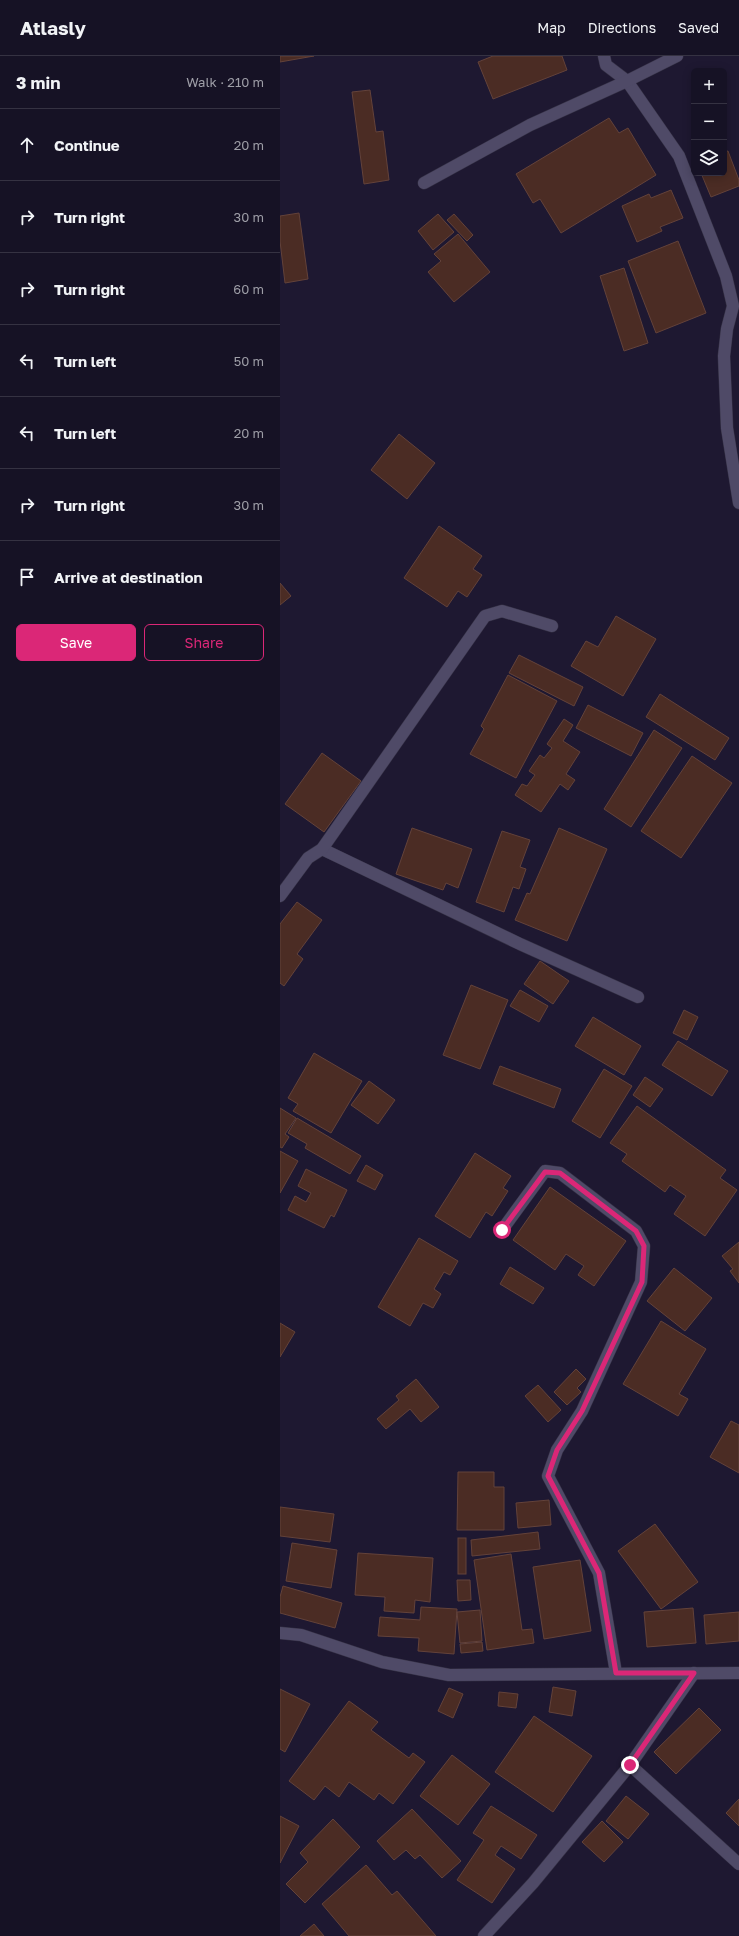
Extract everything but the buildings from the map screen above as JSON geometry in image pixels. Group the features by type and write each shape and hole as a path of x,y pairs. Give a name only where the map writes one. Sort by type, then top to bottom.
{"street":[{"path":"604,56 606,65 627,81 679,156 726,276 733,306 727,329 724,356 727,428 739,503"},
{"path":"424,183 530,125 627,81 677,56"},
{"path":"280,896 308,858 322,849 485,616 502,611 552,626"},
{"path":"322,849 520,944 638,997"},
{"path":"502,1230 545,1172 560,1173 636,1231 644,1246 642,1282 582,1411 557,1450 548,1476 599,1573 616,1673"},
{"path":"280,1633 301,1635 382,1662 449,1675 739,1673"},
{"path":"484,1936 533,1883 630,1765 694,1673"},
{"path":"630,1765 739,1864"}],"route":[{"path":"502,1230 545,1172 560,1173 636,1231 644,1246 642,1282 582,1411 557,1450 548,1476 599,1573 616,1673 694,1673 630,1765"}]}
